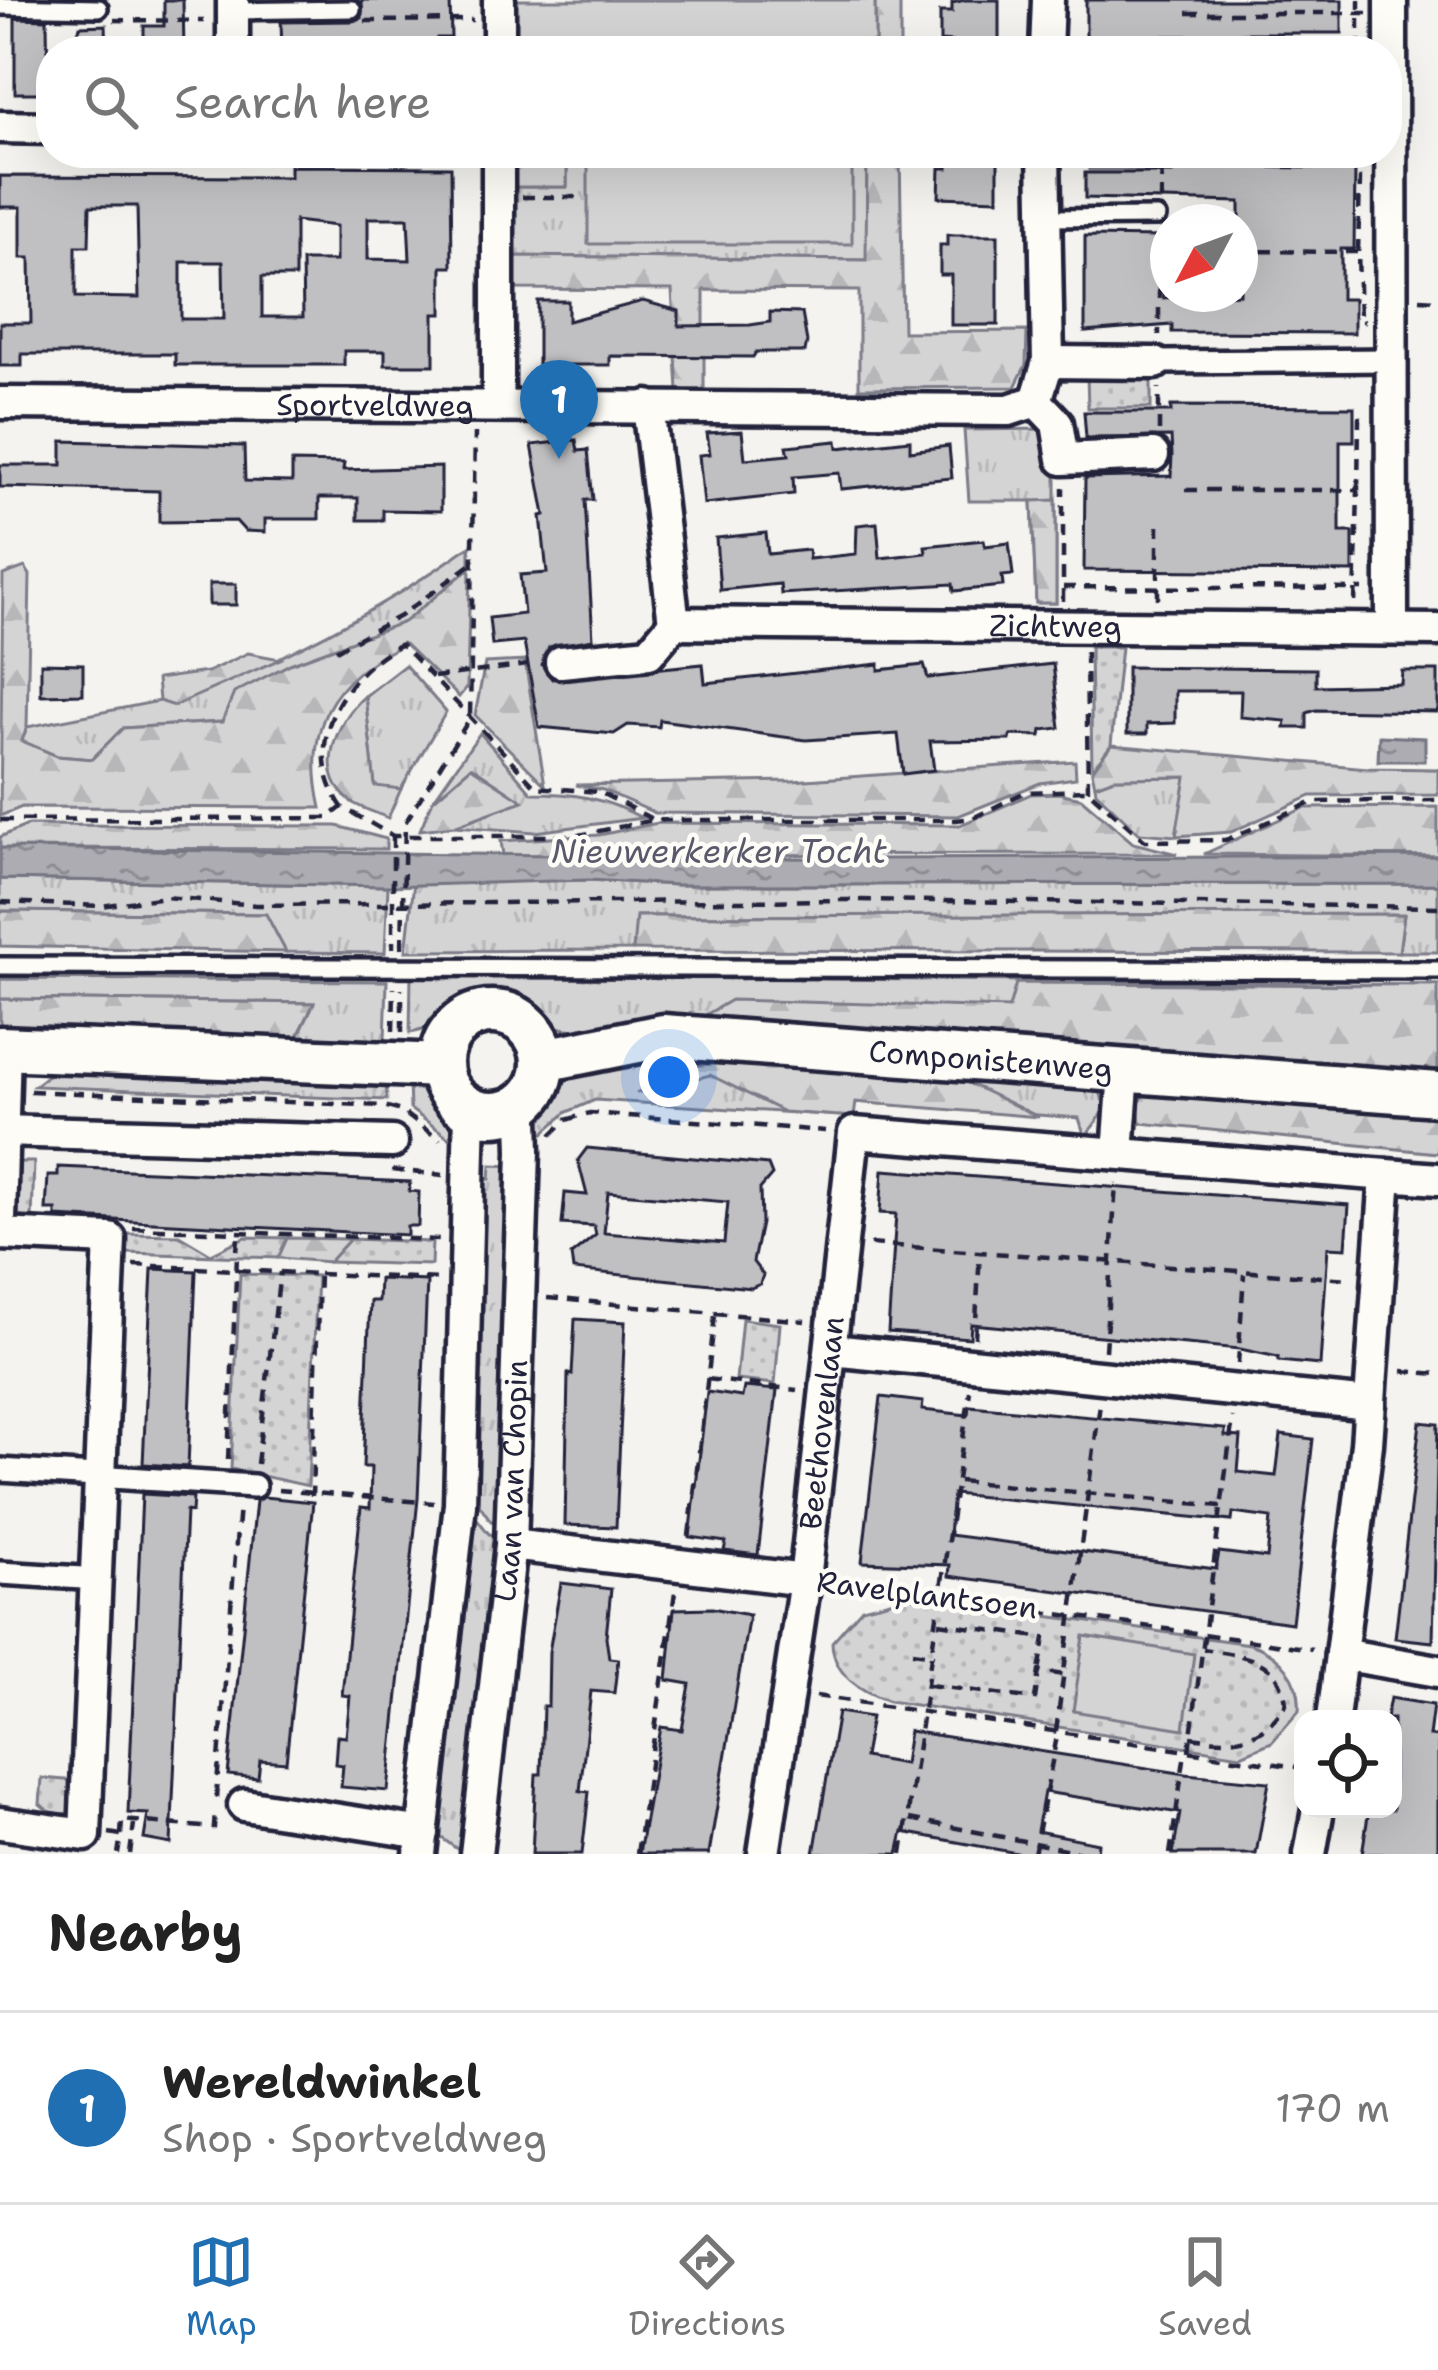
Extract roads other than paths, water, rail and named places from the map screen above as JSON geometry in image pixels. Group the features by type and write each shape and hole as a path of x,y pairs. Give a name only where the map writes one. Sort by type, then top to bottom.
{"main road":[{"path":"488,1011 519,1019 532,1030 544,1060 536,1090 494,1130 449,1092 440,1066 442,1050 459,1023 488,1011"},
{"name":"Componistenweg","path":"544,1060 663,1036 1438,1094"},
{"path":"3,1062 440,1066"}],"street":[{"path":"499,0 499,36"},
{"path":"1047,36 1048,0"},
{"path":"0,128 36,128"},
{"path":"486,403 498,168"},
{"path":"1044,168 1048,362 1036,401 1057,424 1063,459 1153,455"},
{"path":"1389,168 1392,629"},
{"path":"1048,362 1391,360"},
{"name":"Sportveldweg","path":"0,404 486,403 1009,410 1036,401"},
{"path":"561,662 649,653 674,622 648,406"},
{"name":"Zichtweg","path":"674,622 1438,630"},
{"path":"0,1220 3,1062"},
{"path":"1124,1072 1118,1153 1438,1179"},
{"name":"Laan van Chopin","path":"422,1844 460,1504 469,1240 494,1130"},
{"name":"Laan van Chopin","path":"476,1854 511,1545 520,1296 494,1130"},
{"path":"1,1131 392,1142"},
{"name":"Beethovenlaan","path":"764,1854 805,1580 854,1133 1118,1153"},
{"path":"1334,1710 1370,1404 1386,1175"},
{"path":"0,1234 110,1252 85,1835 0,1822"},
{"path":"833,1337 973,1364 1370,1404"},
{"path":"0,1470 254,1486"},
{"name":"Ravelplantsoen","path":"511,1545 805,1580"},
{"path":"0,1573 99,1579"},
{"path":"1341,1654 1438,1671"},
{"path":"244,1804 422,1844"},
{"path":"1310,1854 1316,1818"}],"lane":[{"path":"0,6 99,8"},
{"path":"228,11 352,9"},
{"path":"1045,218 1150,217"},
{"path":"0,966 1438,970"}],"water":[{"path":"1379,736 1425,738 1425,761 1378,761"},
{"path":"0,848 868,859 1438,856 1438,884 677,885 588,880 388,886 0,879"}],"place":[{"name":"Wereldwinkel","path":"559,459"}],"water label":[{"name":"Nieuwerkerker Tocht","path":"719,851"}]}
